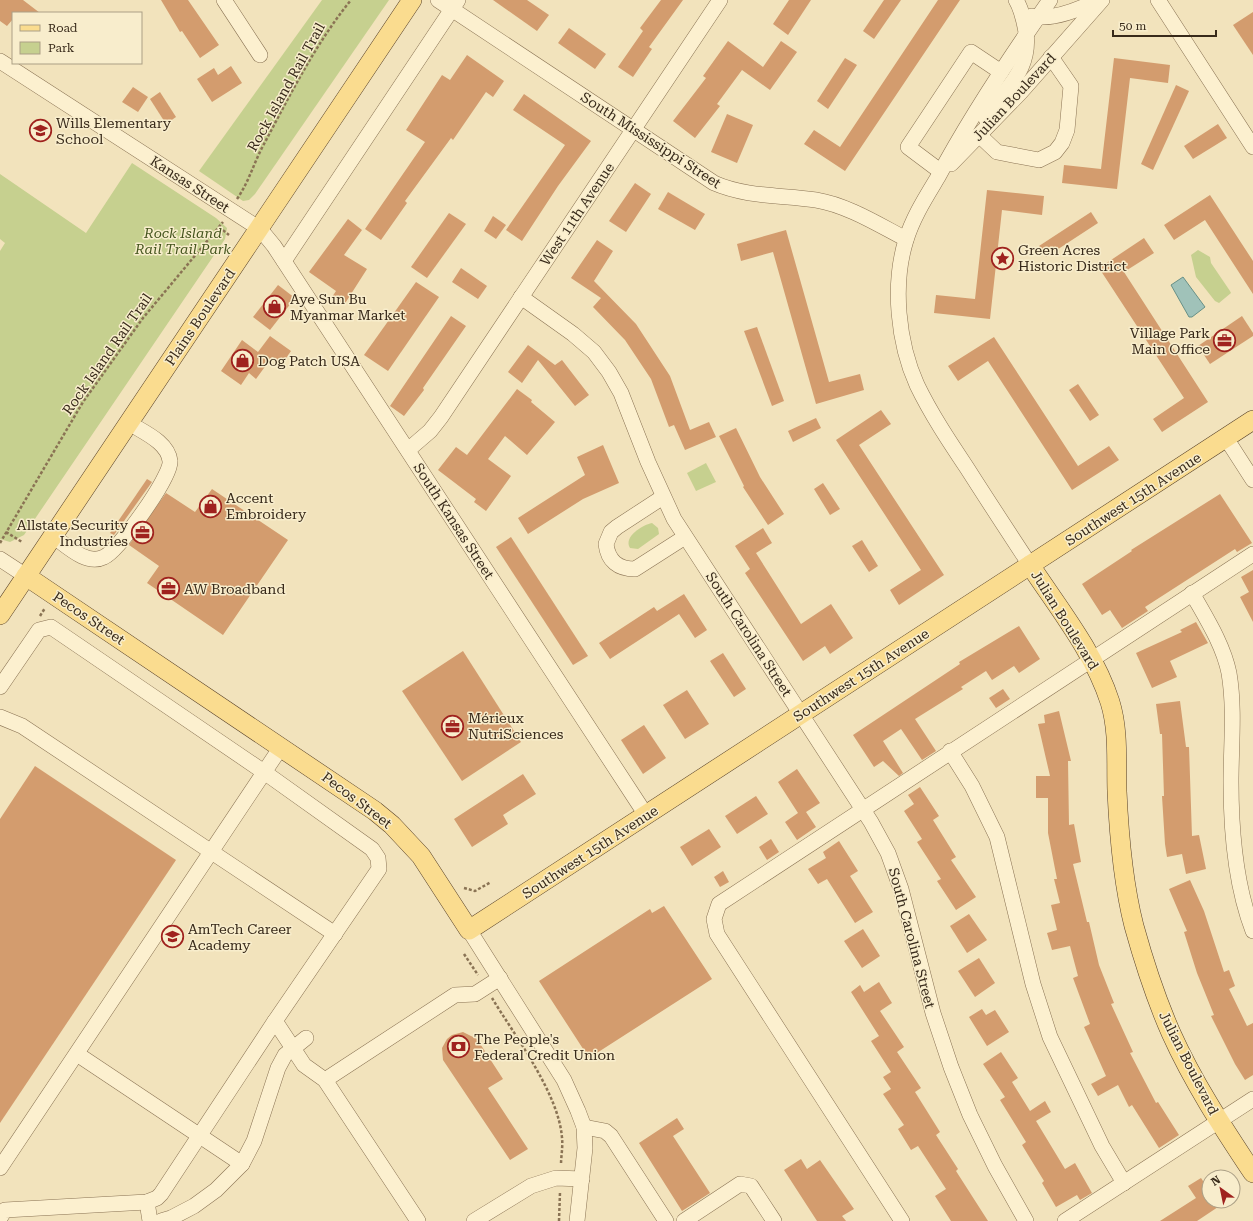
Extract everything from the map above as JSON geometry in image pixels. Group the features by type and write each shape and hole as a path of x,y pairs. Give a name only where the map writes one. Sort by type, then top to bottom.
{"main road":[{"name":"Plains Boulevard","path":"0,614 260,229 412,0"},
{"name":"Southwest 15th Avenue","path":"469,930 1253,420"},
{"name":"Julian Boulevard","path":"1030,565 1092,659 1111,703 1116,736 1120,832 1134,925 1151,981 1171,1034 1219,1121 1253,1173"},
{"name":"Pecos Street","path":"26,576 354,795 392,825 421,856 469,930"}],"street":[{"path":"224,0 260,55"},
{"name":"South Mississippi Street","path":"438,0 455,4 633,130 714,183 729,190 766,196 817,200 857,214 906,240"},
{"name":"West 11th Avenue","path":"408,450 430,431 441,417 720,0"},
{"name":"Julian Boulevard","path":"1030,565 939,426 917,384 905,347 900,314 900,270 906,240 916,214 940,171 1001,72 1050,0"},
{"path":"1017,1 1026,12 1038,17 1073,11 1098,0"},
{"name":"Julian Boulevard","path":"927,195 941,176 1102,0"},
{"path":"1158,0 1253,147"},
{"path":"1017,1 1024,17 1026,58 1021,69 992,108 980,134 997,152 1039,160 1055,152 1062,143 1067,130 1071,86 1051,57"},
{"path":"284,261 455,4"},
{"path":"940,171 908,147 971,52 1001,72"},
{"name":"Kansas Street","path":"0,61 260,229"},
{"name":"South Kansas Street","path":"260,229 284,261 646,815"},
{"name":"South Carolina Street","path":"521,297 573,334 594,352 609,372 621,393 662,497 685,537 802,714 863,809 888,853 901,889 929,998 951,1067 970,1114 994,1166 1026,1221"},
{"path":"53,536 85,558 103,558 119,544 165,480 170,461 165,446 129,422"},
{"path":"1226,438 1253,480"},
{"path":"662,497 611,532 606,544 610,559 625,569 635,569 685,537"},
{"path":"902,1221 717,934 714,919 719,904 950,751 1253,554"},
{"path":"0,559 26,576"},
{"path":"1192,593 1218,639 1229,672 1232,726 1231,783 1235,858 1249,920 1253,931"},
{"path":"0,687 40,630 51,627 264,772 372,850 378,858 379,869 157,1198 147,1202 5,1210 0,1218"},
{"path":"0,717 22,726 212,851 334,934"},
{"path":"0,1168 281,746"},
{"path":"950,751 972,786 997,837 1033,984 1050,1037 1102,1146 1124,1183"},
{"name":"Pecos Street","path":"469,930 564,1080 584,1127 585,1148 577,1221"},
{"path":"325,1080 455,995 475,994 500,978"},
{"path":"275,1021 304,1065 325,1080 418,1221"},
{"path":"162,1221 194,1206 216,1190 242,1164 254,1141 278,1068 293,1048 306,1038"},
{"path":"77,1054 242,1164"},
{"path":"1065,1221 1253,1099"},
{"path":"584,1127 605,1131 611,1136 666,1221"},
{"path":"474,1221 531,1186 560,1178 582,1179"},
{"path":"684,1221 740,1184 751,1186 774,1221"},
{"path":"147,1202 150,1221"}],"path":[{"name":"Rock Island Rail Trail","path":"0,543 83,402 142,318 219,228 244,189 263,145 301,76 334,22 351,0"},
{"path":"219,228 229,235"},
{"path":"6,532 22,542"},
{"path":"464,888 475,891 491,882"},
{"path":"464,954 537,1070 554,1105 562,1137 559,1221"}],"green space":[{"name":"Rock Island Rail Trail Park","path":"322,0 389,0 255,194 249,200 243,201 199,171"},
{"path":"132,163 216,218 227,228 225,239 24,535 10,542 0,539 0,251 5,243 0,239 0,174 86,233"},
{"path":"1198,250 1210,257 1211,263 1231,293 1219,303 1215,301 1196,277 1191,255"},
{"path":"706,463 716,482 696,491 687,473"},
{"path":"652,523 658,528 659,534 638,549 630,548 629,540 631,536 643,526"}],"water":[{"path":"1183,277 1205,307 1192,317 1189,317 1171,285"}],"building":[{"path":"0,0 23,0 39,12 12,12 12,20 7,26 0,21"},
{"path":"161,0 188,0 219,45 200,58 182,31 180,32"},
{"path":"493,0 527,0 549,15 537,31"},
{"path":"661,0 683,0 649,47 652,49 633,77 618,67 643,31 640,28"},
{"path":"789,0 811,0 788,35 773,24"},
{"path":"884,0 901,0 874,39 863,31"},
{"path":"938,0 960,0 845,171 804,144 814,130 840,147"},
{"path":"1253,12 1253,55 1233,25"},
{"path":"569,28 606,54 595,69 558,43"},
{"path":"728,41 763,67 781,41 797,52 770,90 742,70 717,104 720,106 695,138 673,121 706,78 703,76"},
{"path":"467,55 504,81 493,97 486,92 453,140 451,138 405,201 407,203 381,240 365,229 425,142 406,130 442,75 450,80"},
{"path":"845,58 857,65 828,109 817,101"},
{"path":"1114,58 1170,65 1168,83 1130,78 1117,189 1062,183 1064,165 1101,169"},
{"path":"231,66 242,83 212,102 197,79 214,68 218,75"},
{"path":"1176,85 1189,91 1153,170 1141,164"},
{"path":"133,87 148,97 138,112 122,102"},
{"path":"160,92 176,117 166,124 150,99"},
{"path":"524,94 591,141 558,186 522,241 506,230 565,145 513,110"},
{"path":"727,114 753,125 737,163 711,152"},
{"path":"1218,124 1227,138 1193,159 1184,146"},
{"path":"635,183 651,194 626,232 609,221"},
{"path":"987,190 1044,196 1042,215 1002,210 990,319 934,313 936,295 975,299"},
{"path":"668,192 705,214 695,230 658,209"},
{"path":"1210,195 1253,261 1253,294 1205,220 1174,240 1164,225"},
{"path":"1091,212 1098,223 1046,257 1039,246"},
{"path":"449,213 466,224 427,278 411,267"},
{"path":"493,216 506,225 496,239 484,231"},
{"path":"348,219 362,230 344,255 367,269 344,305 332,297 336,291 309,272"},
{"path":"786,230 829,382 860,374 864,390 816,404 773,252 741,261 737,244"},
{"path":"1144,238 1154,253 1124,272 1208,402 1162,432 1153,419 1184,398 1099,268"},
{"path":"597,240 613,251 594,281 636,324 670,376 690,430 709,422 716,437 685,450 674,425 669,427 651,379 625,340 593,307 601,298 571,278"},
{"path":"461,268 487,286 478,299 452,282"},
{"path":"416,282 439,297 388,371 364,355"},
{"path":"278,285 295,298 270,330 253,317"},
{"path":"451,316 466,326 423,388 424,390 404,416 390,406"},
{"name":"Village Park Main Office","path":"1242,316 1253,333 1253,336 1210,364 1198,346"},
{"path":"757,327 784,401 772,406 744,331"},
{"path":"270,336 291,351 282,364 272,357 256,379 249,373 241,385 221,371 242,340 258,352"},
{"path":"994,337 1078,466 1109,446 1119,460 1072,490 988,361 958,381 948,366"},
{"path":"528,345 555,365 562,360 589,395 575,406 538,360 522,383 508,372"},
{"path":"1078,384 1099,415 1090,421 1069,390"},
{"path":"517,389 532,400 531,402 555,422 527,455 505,436 488,459 511,476 486,511 474,502 476,499 438,470 456,447 467,455"},
{"path":"881,410 891,424 859,445 944,575 899,605 890,590 921,570 836,440"},
{"path":"816,418 821,428 793,442 788,431"},
{"path":"736,428 760,477 784,514 768,525 743,487 744,486 719,436"},
{"path":"603,445 619,483 583,499 528,534 518,518 585,475 577,457"},
{"path":"147,479 152,482 114,535 110,533"},
{"path":"823,483 840,509 830,515 814,489"},
{"path":"212,489 288,540 223,635 147,583 159,566 129,545 166,493 195,512"},
{"path":"1220,494 1252,543 1237,552 1235,549 1145,607 1148,611 1122,628 1110,610 1102,615 1082,584 1132,551 1131,550"},
{"path":"763,528 772,543 756,553 801,624 831,604 853,638 830,654 825,646 803,661 745,573 750,569 735,546"},
{"path":"511,537 588,656 573,665 496,547"},
{"path":"862,540 878,566 869,572 852,546"},
{"path":"1253,570 1253,622 1240,597 1249,592 1241,577"},
{"path":"684,594 707,630 695,638 679,614 610,659 599,643 654,607 657,611"},
{"path":"1196,622 1208,643 1170,661 1177,677 1152,688 1136,653 1182,632 1180,630"},
{"path":"1019,626 1040,659 1019,673 1014,666 992,680 986,671 961,687 963,689 915,719 936,751 922,760 901,729 883,741 903,773 899,776 883,761 874,767 853,735 960,664 959,662"},
{"path":"463,651 521,742 462,781 402,691"},
{"path":"723,653 746,689 734,697 710,661"},
{"path":"1003,689 1010,699 996,708 989,698"},
{"path":"687,690 709,724 685,739 663,705"},
{"path":"1180,701 1186,747 1189,747 1192,836 1199,835 1206,869 1186,874 1182,854 1167,857 1162,796 1164,796 1162,734 1160,734 1156,704"},
{"path":"1059,711 1071,761 1068,761 1069,825 1074,824 1081,862 1073,864 1099,965 1114,1003 1111,1004 1133,1052 1130,1053 1156,1103 1158,1102 1179,1135 1159,1148 1132,1105 1129,1107 1118,1085 1098,1096 1091,1084 1106,1076 1084,1027 1090,1024 1073,978 1078,976 1070,946 1052,950 1047,933 1057,930 1051,905 1060,903 1054,879 1057,879 1048,833 1048,798 1036,798 1036,776 1050,776 1038,724 1045,723 1044,715"},
{"path":"644,725 666,758 643,774 621,740"},
{"path":"35,766 176,860 0,1123 0,819"},
{"path":"797,769 820,803 806,812 816,827 797,840 785,822 798,813 778,782"},
{"path":"523,774 536,794 503,815 508,824 472,847 454,819"},
{"path":"920,787 939,816 933,820 956,857 951,860 976,897 956,910 937,881 941,879 917,842 922,839 904,811 914,804 908,795"},
{"path":"756,796 768,814 737,834 725,816"},
{"path":"709,829 721,847 692,866 680,847"},
{"path":"771,839 779,852 767,860 759,847"},
{"path":"839,841 858,871 850,876 873,912 855,923 827,879 818,884 808,869 826,858 823,852"},
{"path":"723,871 729,882 720,887 714,877"},
{"path":"1190,880 1204,911 1224,972 1229,970 1235,986 1229,989 1247,1026 1253,1023 1253,1075 1245,1080 1235,1064 1211,1016 1214,1015 1197,973 1184,932 1187,931 1169,889"},
{"path":"664,906 712,979 589,1058 539,981 650,909 652,913"},
{"path":"969,914 987,940 967,953 950,926"},
{"path":"863,929 880,956 862,968 844,941"},
{"path":"979,958 995,983 975,997 958,971"},
{"path":"879,982 892,1003 880,1011 904,1047 897,1052 921,1088 915,1092 940,1132 936,1135 958,1169 956,1171 988,1221 951,1221 935,1196 946,1189 918,1146 911,1150 898,1129 904,1125 883,1094 891,1089 883,1077 891,1072 871,1041 879,1036 851,992 860,985 864,992"},
{"path":"982,1009 986,1015 995,1010 1009,1032 987,1046 969,1017"},
{"path":"463,1032 477,1039 503,1079 488,1088 528,1149 510,1160 443,1060 442,1048 447,1039 452,1035"},
{"path":"1001,1052 1018,1078 1012,1082 1030,1111 1045,1101 1051,1112 1036,1121 1065,1169 1075,1163 1092,1193 1080,1200 1077,1195 1056,1207 1042,1183 1044,1181 1022,1145 1026,1142 1000,1100 1005,1097 983,1064"},
{"path":"677,1118 684,1129 673,1136 710,1193 682,1211 639,1143"},
{"path":"801,1159 807,1169 820,1160 854,1209 842,1216 846,1221 817,1221 784,1170"},
{"path":"1201,1178 1201,1209 1215,1209 1197,1221 1160,1221 1196,1198 1188,1186"}],"place":[{"name":"Wills Elementary School","path":"41,131"},
{"name":"Green Acres Historic District","path":"1002,258"},
{"name":"Aye Sun Bu Myanmar Market","path":"274,307"},
{"name":"Village Park Main Office","path":"1225,341"},
{"name":"Dog Patch USA","path":"242,361"},
{"name":"Accent Embroidery","path":"210,506"},
{"name":"Allstate Security Industries","path":"143,533"},
{"name":"AW Broadband","path":"168,589"},
{"name":"Mérieux NutriSciences","path":"453,726"},
{"name":"AmTech Career Academy","path":"172,937"},
{"name":"The People's Federal Credit Union","path":"459,1047"}]}
